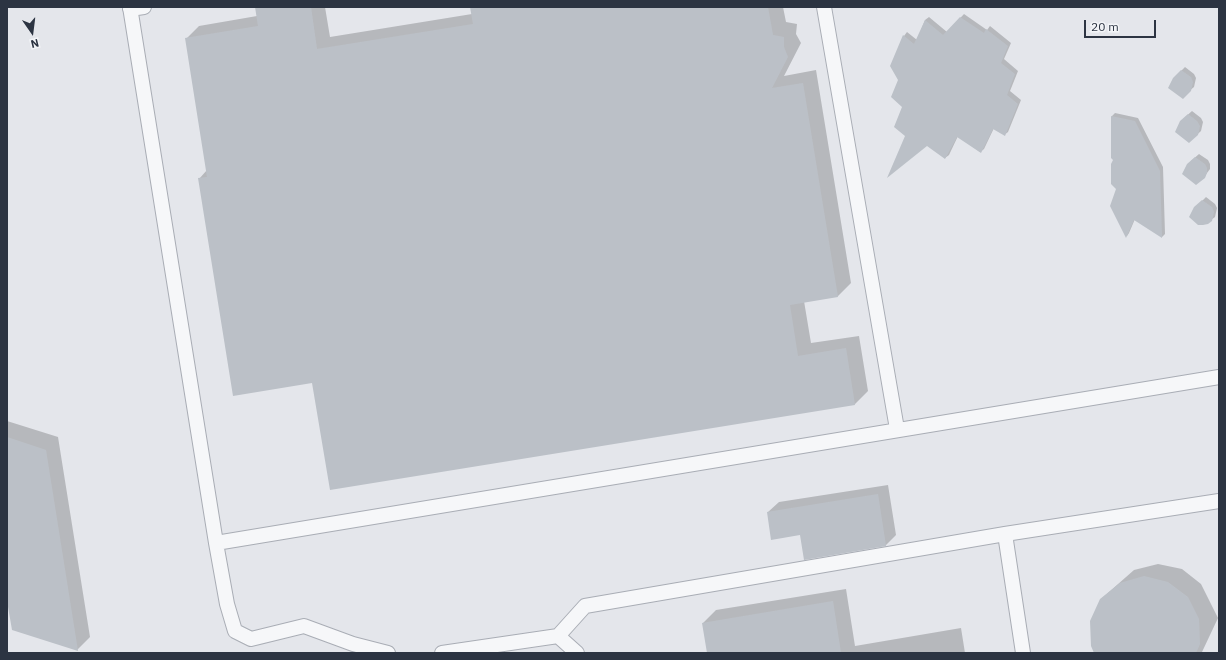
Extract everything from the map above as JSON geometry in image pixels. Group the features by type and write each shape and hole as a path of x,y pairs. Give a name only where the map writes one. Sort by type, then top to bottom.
{"lane":[{"path":"824,7 897,429"},
{"path":"135,8 216,543 227,604 235,630 251,639 304,626 349,648 388,653"},
{"path":"216,543 897,429 1219,377"},
{"path":"442,653 558,636 585,606 1005,534 1219,501"},
{"path":"1005,534 1023,653"},
{"path":"558,636 577,653"}],"building":[{"path":"255,7 311,7 317,49 473,24 470,7 768,7 773,35 784,37 784,47 788,57 772,88 803,83 838,297 790,305 798,356 846,348 855,405 330,490 312,383 233,396 198,178 207,177 185,38 258,26"},
{"path":"960,17 984,33 986,29 1008,46 1001,63 1015,74 1007,95 1018,104 1005,136 993,129 981,153 957,137 945,159 927,146 887,178 905,136 894,127 902,107 891,97 898,80 890,66 903,35 914,44 925,20 943,35"},
{"path":"1181,70 1191,77 1193,82 1191,91 1183,99 1168,88 1173,78"},
{"path":"1188,114 1197,121 1200,126 1198,135 1189,143 1175,132 1180,121"},
{"path":"1111,116 1135,121 1160,171 1162,238 1134,220 1126,238 1110,206 1116,189 1111,184 1111,164 1113,160 1111,158"},
{"path":"1195,157 1205,164 1207,168 1205,178 1196,185 1182,174 1187,164"},
{"path":"1202,200 1212,207 1214,212 1212,221 1208,224 1198,225 1189,217 1194,207"},
{"path":"7,437 46,450 78,651 12,630 7,601"},
{"path":"878,494 886,546 804,560 800,535 771,540 767,512"},
{"path":"1144,576 1168,582 1188,597 1199,619 1200,644 1196,653 1094,653 1091,646 1090,621 1100,599 1120,583"},
{"path":"833,601 841,653 707,653 702,623"}]}
